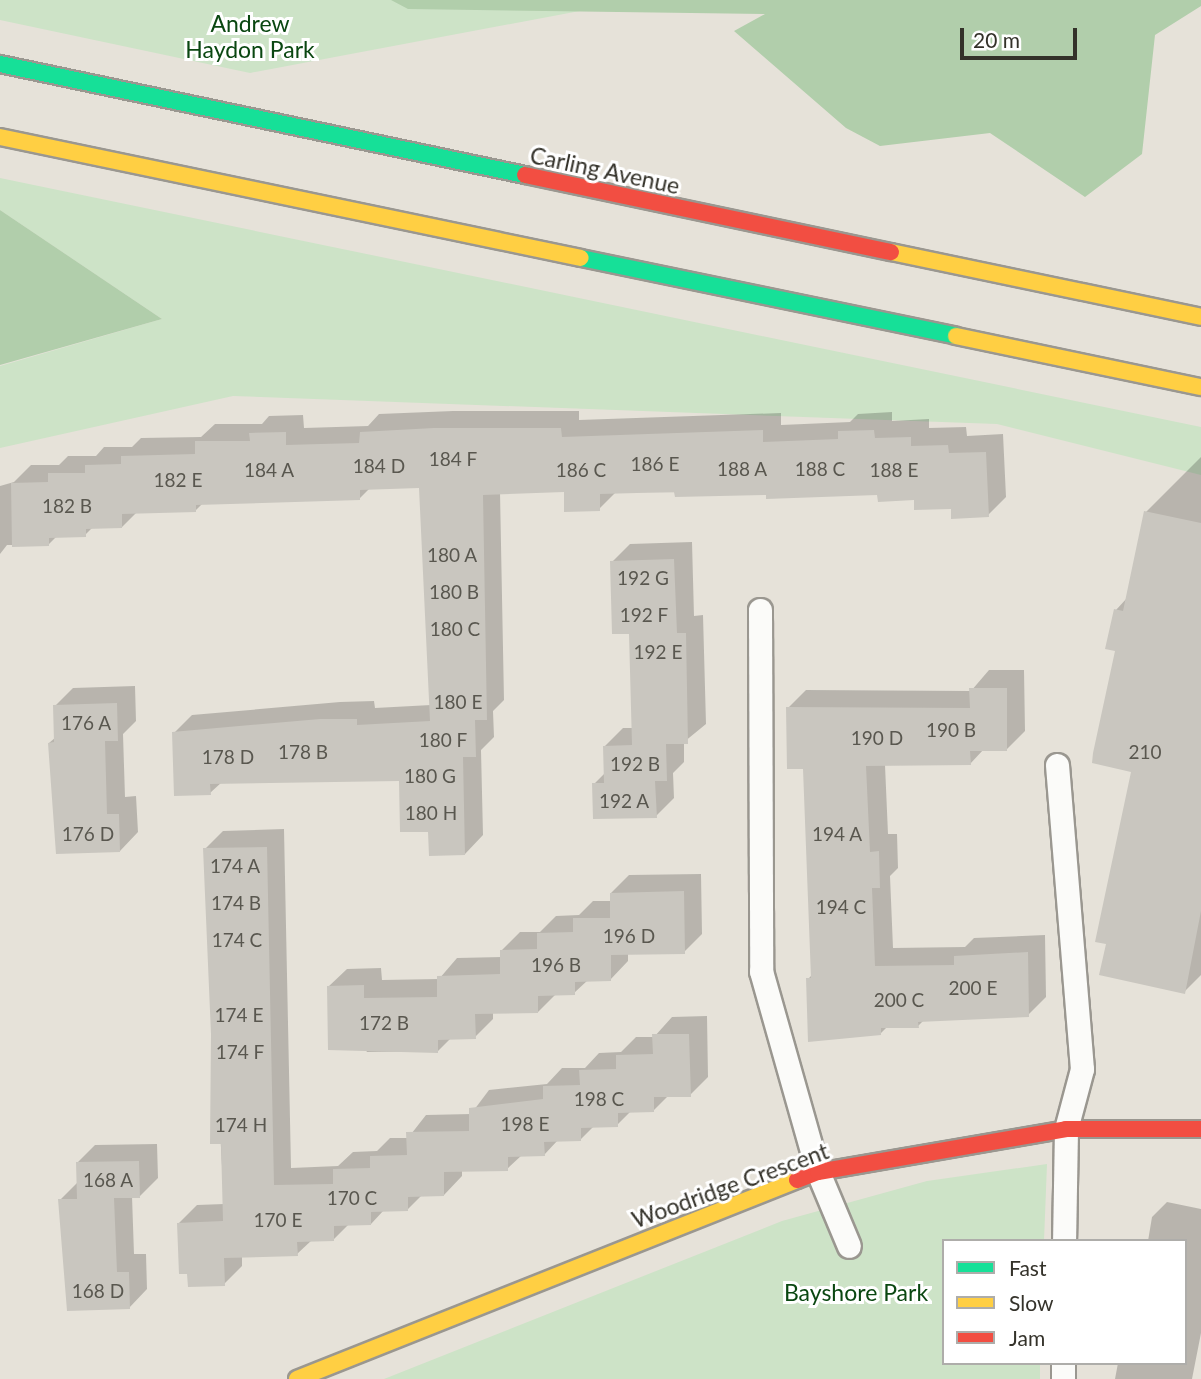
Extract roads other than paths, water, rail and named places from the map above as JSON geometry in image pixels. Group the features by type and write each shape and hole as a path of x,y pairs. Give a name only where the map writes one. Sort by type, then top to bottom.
{"main road":[{"name":"Carling Avenue","path":"0,64 1201,317"},
{"path":"0,137 1201,387"},
{"name":"Woodridge Crescent","path":"297,1379 818,1172 1066,1129 1201,1129"}],"lane":[{"path":"760,610 761,971 818,1172 849,1246"},
{"path":"1057,765 1082,1069 1066,1129 1065,1239"}],"park label":[{"name":"Andrew Haydon Park","path":"250,36"},
{"name":"Bayshore Park","path":"856,1292"}]}
